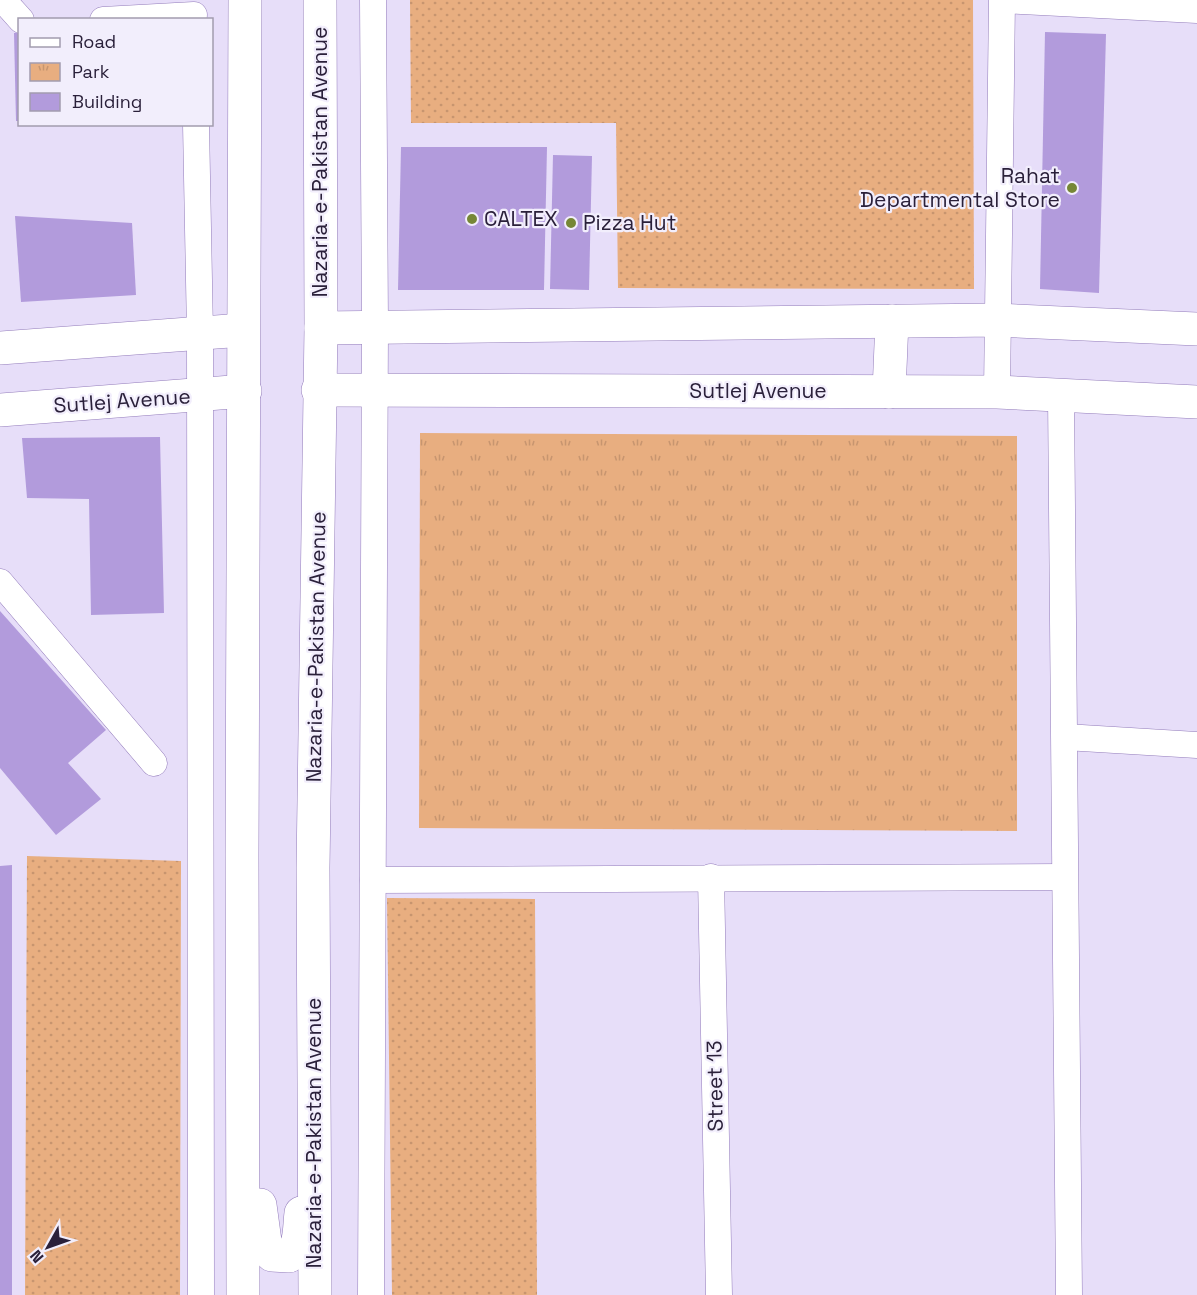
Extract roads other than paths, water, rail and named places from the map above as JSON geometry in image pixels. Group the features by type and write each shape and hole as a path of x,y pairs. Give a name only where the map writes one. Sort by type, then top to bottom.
{"main road":[{"path":"243,1295 245,0"},
{"name":"Nazaria-e-Pakistan Avenue","path":"315,1295 314,856 318,390 321,328 320,0"},
{"path":"321,328 996,320 1197,329"},
{"path":"889,392 892,321"},
{"path":"0,348 243,330"},
{"name":"Sutlej Avenue","path":"318,390 997,392 1197,402"},
{"name":"Sutlej Avenue","path":"0,410 244,391"},
{"path":"242,1063 255,1130 266,1249 272,1255 289,1256 297,1247 314,1086"}],"street":[{"path":"3,0 19,18"},
{"path":"371,1295 375,326 373,0"},
{"path":"997,392 996,320 1002,0 1197,10"},
{"path":"123,18 194,11"},
{"path":"196,126 200,333 198,396 201,636 201,1295"},
{"path":"1061,396 1069,1295"},
{"path":"0,582 154,763"},
{"path":"1065,737 1197,745"},
{"name":"Street 13","path":"711,877 719,1295"},
{"path":"373,880 1064,877"}],"place":[{"name":"Rahat Departmental Store","path":"1072,188"},
{"name":"CALTEX","path":"472,219"},
{"name":"Pizza Hut","path":"571,223"}]}
